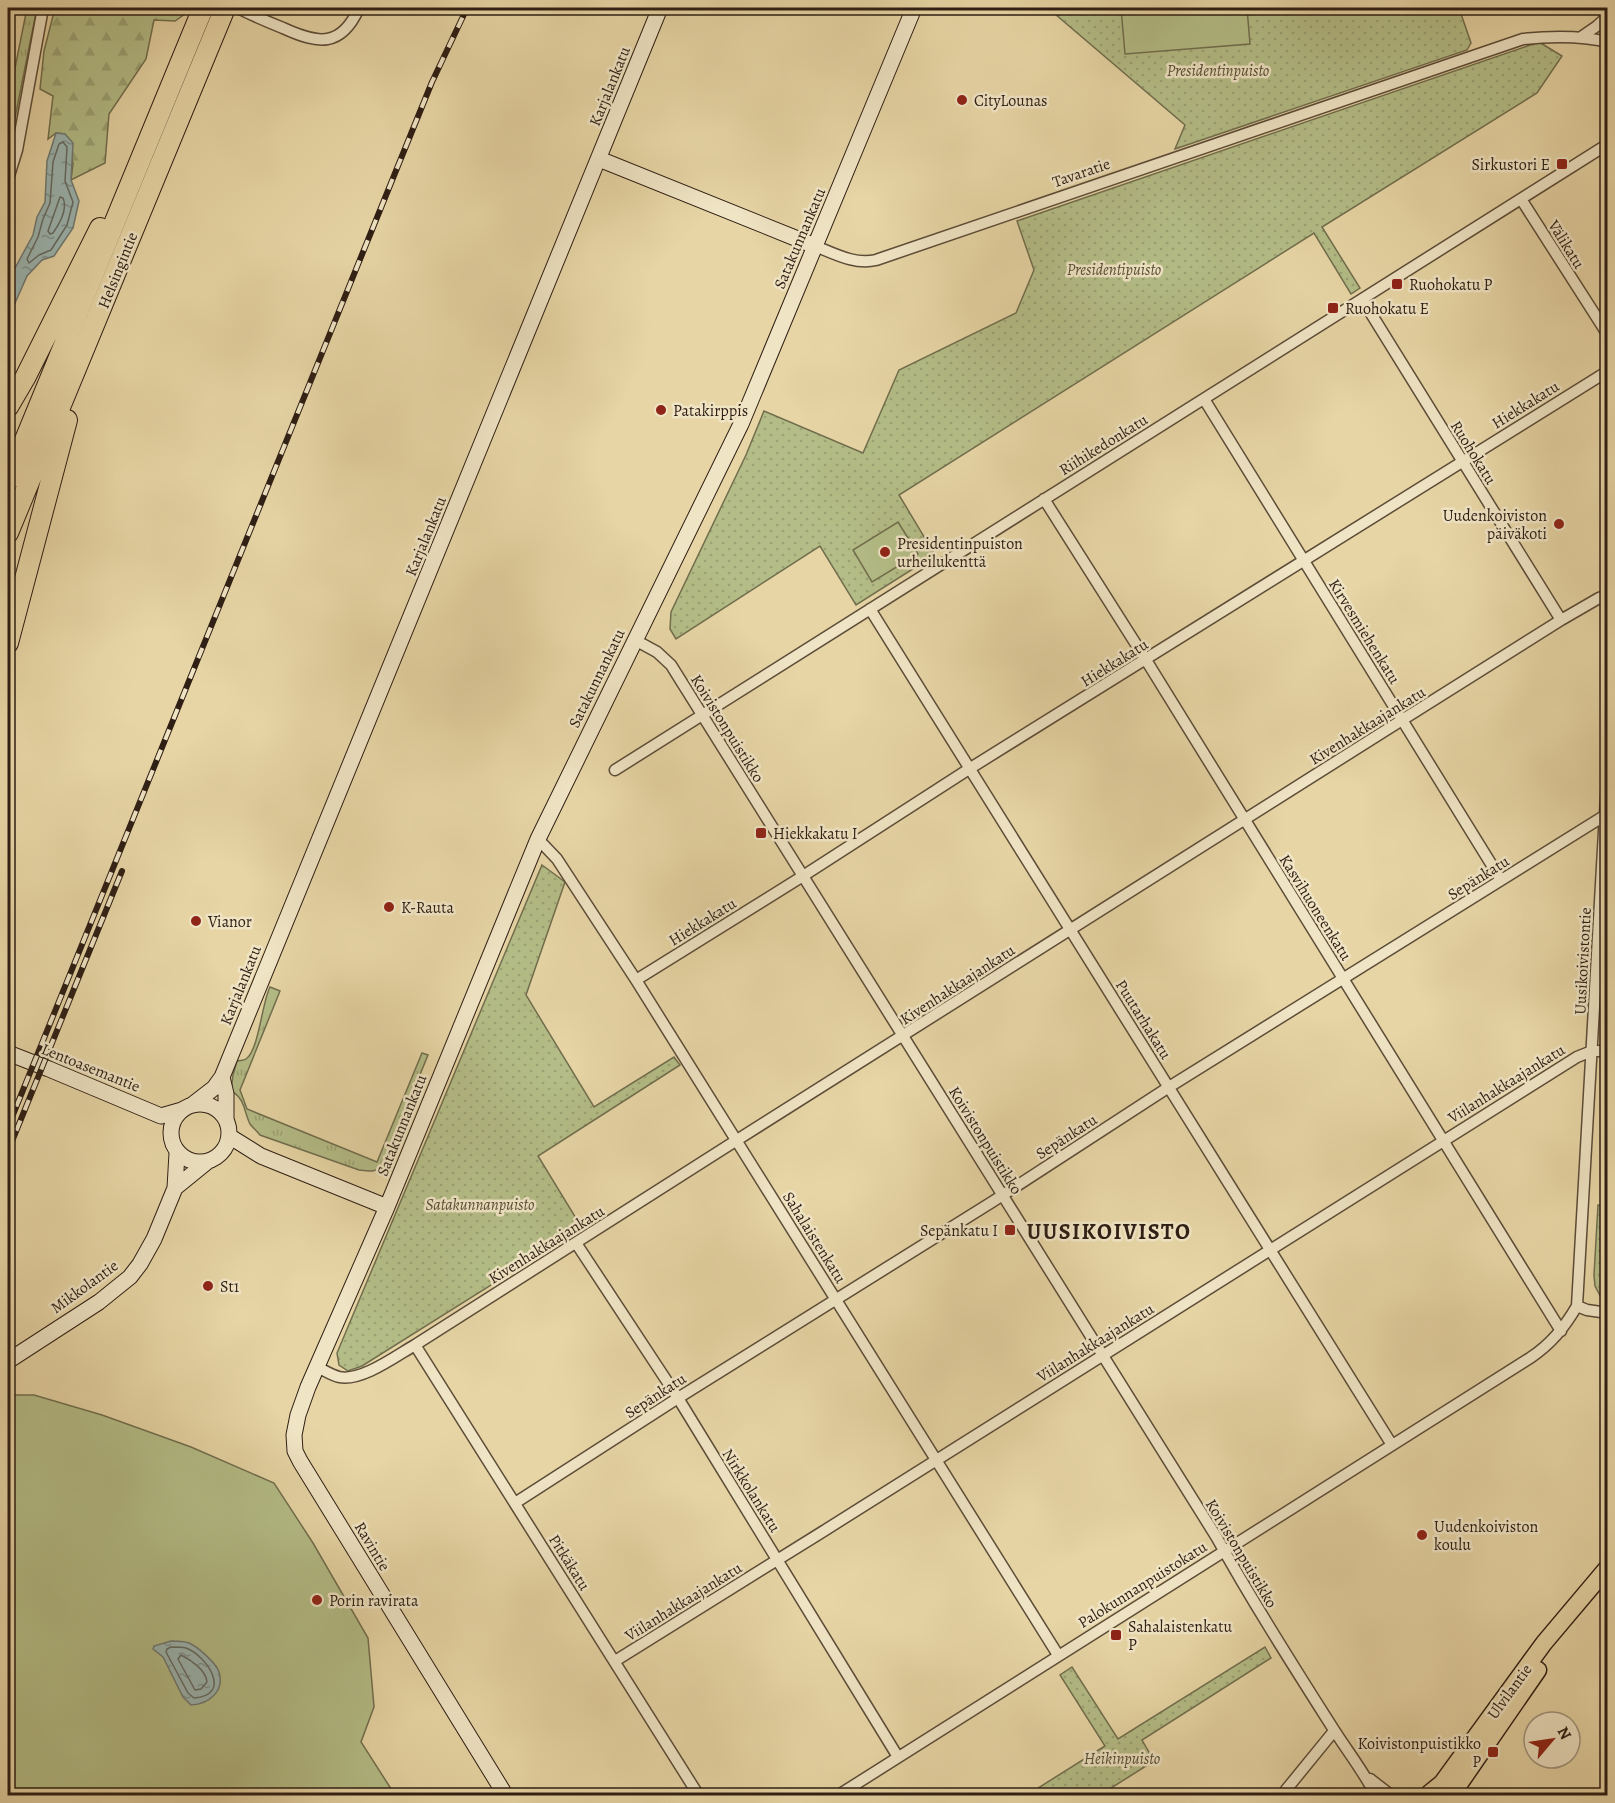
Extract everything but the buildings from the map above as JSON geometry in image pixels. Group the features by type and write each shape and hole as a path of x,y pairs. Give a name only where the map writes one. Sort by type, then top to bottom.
{"highway":[{"name":"Helsingintie","path":"8,481 203,8"},
{"name":"Helsingintie","path":"8,533 140,211 233,8"},
{"path":"8,407 25,378 170,86"},
{"path":"8,643 62,435 85,371 100,311"}],"main road":[{"name":"Karjalankatu","path":"187,1107 214,1088 222,1077 660,8"},
{"name":"Satakunnankatu","path":"317,1367 387,1207 538,839 741,424 914,8"},
{"name":"Tavaratie","path":"599,159 815,246"},
{"name":"Lentoasemantie","path":"8,1053 161,1116"},
{"path":"175,1188 223,1152 229,1136 226,1120 226,1094 222,1077"},
{"path":"207,1162 196,1163 186,1160 174,1146 161,1116 187,1107 212,1107 219,1111 226,1120"},
{"path":"175,1188 172,1123 187,1107"},
{"path":"229,1136 261,1156 387,1207"},
{"path":"223,1152 261,1156"},
{"name":"Mikkolantie","path":"8,1361 99,1302 130,1277 147,1252 175,1188"},
{"name":"Ravintie","path":"317,1367 295,1427 294,1443 300,1461 506,1796"},
{"name":"Ulvilantie","path":"1426,1796 1442,1783 1544,1643 1608,1568"},
{"name":"Ulvilantie","path":"1451,1796 1552,1650 1593,1586"}],"street":[{"path":"8,179 17,150 43,8"},
{"path":"233,8 306,39 322,41 334,38 346,30 359,8"},
{"path":"1581,37 1608,16"},
{"name":"Tavaratie","path":"815,246 852,260 861,262 876,260 1523,39 1581,37 1608,42"},
{"name":"Riihikedonkatu","path":"615,770 1608,144"},
{"name":"Välikatu","path":"1521,199 1608,335"},
{"name":"Ruohokatu","path":"1362,299 1561,620"},
{"name":"Hiekkakatu","path":"636,980 969,769 1608,371"},
{"name":"Kirvesmiehenkatu","path":"1204,399 1501,880"},
{"name":"Kasvihuoneenkatu","path":"1044,499 1561,1331"},
{"name":"Kivenhakkaajankatu","path":"317,1367 339,1377 348,1377 374,1369 415,1345 1561,620 1608,595"},
{"name":"Puutarhakatu","path":"870,609 1392,1445"},
{"name":"Koivistonpuistikko","path":"635,640 657,652 671,665 1224,1550 1334,1731 1367,1777 1376,1796"},
{"name":"Uusikoivistontie","path":"1577,1306 1608,761"},
{"name":"Sepänkatu","path":"515,1503 1170,1087 1604,816"},
{"name":"Sahalaistenkatu","path":"538,839 557,859 636,980 1058,1655"},
{"path":"1592,1051 1608,1051"},
{"name":"Viilanhakkaajankatu","path":"615,1661 1442,1141 1577,1057 1592,1051"},
{"name":"Nirkkolankatu","path":"576,1243 678,1398 898,1756"},
{"path":"1577,1306 1608,1313"},
{"name":"Palokunnanpuistokatu","path":"837,1796 1530,1358 1545,1348 1561,1331 1577,1306"},
{"name":"Pitkäkatu","path":"415,1345 699,1796"},
{"path":"1281,1796 1334,1731"},
{"name":"Koivistonpuistikko","path":"1367,1777 1392,1796"}],"green space":[{"path":"27,8 37,8 8,144 8,103"},
{"path":"55,8 183,8 185,14 175,21 154,20 146,59 109,114 105,163 71,180 73,163 64,134 56,133 48,139 53,96 40,89 44,51"},
{"name":"Presidentinpuisto","path":"1048,8 1459,8 1471,43 1467,50 1175,149 1185,125"},
{"path":"1121,8 1247,8 1250,44 1125,54"},
{"name":"Presidentipuisto","path":"1539,42 1562,56 1537,93 1322,227 1360,288 1351,294 1314,233 899,495 935,555 856,605 820,546 676,639 670,629 671,612 746,455 764,411 863,453 899,370 1016,313 1034,270 1017,221"},
{"name":"Presidentinpuiston urheilukenttä","path":"898,522 918,554 872,582 853,550"},
{"name":"Satakunnanpuisto","path":"542,865 565,882 526,995 594,1107 674,1057 680,1065 538,1156 582,1228 362,1366 348,1371 339,1365 337,1353"},
{"path":"270,987 280,991 240,1090 247,1109 377,1162 422,1053 428,1055 383,1165 378,1169 359,1170 260,1135 250,1124 242,1101 231,1091 233,1075 237,1061 246,1059 254,1046"},
{"path":"1598,1205 1607,1206 1607,1304 1604,1303 1595,1286 1594,1275"},
{"path":"8,1395 34,1395 102,1415 191,1447 274,1483 313,1543 368,1638 374,1707 361,1742 395,1795 8,1796"},
{"name":"Heikinpuisto","path":"1265,1647 1271,1658 1142,1740 1154,1761 1100,1795 1027,1795 1105,1746 1060,1675 1072,1667 1118,1739"}],"water":[{"path":"56,133 65,134 73,143 71,180 79,201 73,228 54,256 42,260 27,276 8,319 8,281 33,235 37,217 45,202 47,161"},
{"path":"171,1641 193,1645 215,1665 219,1672 218,1691 204,1702 191,1705 183,1697 163,1657 153,1649 154,1646"}],"railway":[{"path":"8,1127 432,82 467,8"},
{"path":"8,1151 122,871"}],"place":[{"name":"CityLounas","path":"962,100"},
{"name":"Sirkustori E","path":"1562,164"},
{"name":"Ruohokatu P","path":"1397,284"},
{"name":"Ruohokatu E","path":"1333,308"},
{"name":"Patakirppis","path":"661,410"},
{"name":"Uudenkoiviston päiväkoti","path":"1559,524"},
{"name":"Presidentinpuiston urheilukenttä","path":"885,552"},
{"name":"Hiekkakatu I","path":"761,833"},
{"name":"K-Rauta","path":"389,907"},
{"name":"Vianor","path":"196,921"},
{"name":"Sepänkatu I","path":"1010,1230"},
{"name":"St1","path":"208,1286"},
{"name":"Uudenkoiviston koulu","path":"1422,1535"},
{"name":"Porin ravirata","path":"317,1600"},
{"name":"Sahalaistenkatu P","path":"1116,1635"},
{"name":"Koivistonpuistikko P","path":"1493,1752"}],"district":[{"name":"UUSIKOIVISTO","path":"1109,1231"}]}
